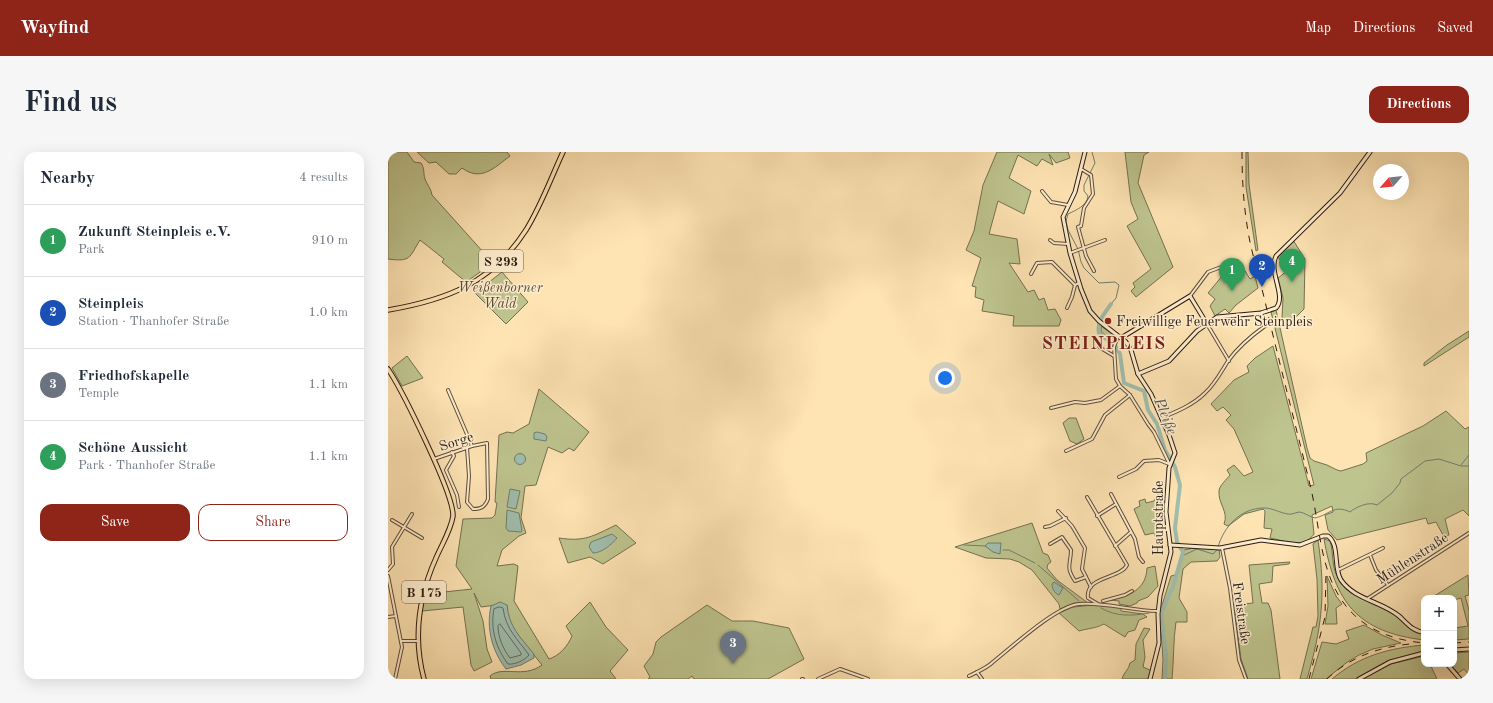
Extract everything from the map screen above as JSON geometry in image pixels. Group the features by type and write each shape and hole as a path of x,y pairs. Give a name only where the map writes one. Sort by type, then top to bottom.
{"main road":[{"name":"S 293","path":"388,310 423,304 446,296 475,282 497,265 511,250 526,229 563,152"},
{"name":"B 175","path":"388,369 396,381 433,460 449,496 453,514 451,525 432,566 424,592 420,613 418,641 424,679"}],"street":[{"name":"Hauptstraße","path":"1086,152 1063,220 1070,253 1079,284 1090,311 1100,322 1121,337 1131,350 1138,374 1148,388 1175,453 1170,464 1166,522 1170,545 1170,560 1160,596 1158,611 1159,643 1150,679"},
{"path":"1138,374 1169,362 1216,317 1262,313 1273,310 1278,306 1280,300 1274,263 1276,256 1340,193 1370,152"},
{"path":"1081,169 1090,175 1093,194 1084,208 1081,226 1078,227 1084,249 1094,271"},
{"path":"1042,190 1051,202 1069,206"},
{"path":"1050,240 1054,243 1068,244"},
{"path":"1070,253 1105,240"},
{"path":"1170,464 1158,437 1130,395 1120,386 1116,379 1114,342 1190,296 1208,272 1236,261"},
{"path":"1031,274 1037,263 1052,262 1075,285"},
{"path":"1075,285 1079,284"},
{"path":"1067,308 1071,301 1075,285"},
{"path":"1190,296 1228,361"},
{"path":"1161,418 1178,411 1201,396 1216,380 1228,361 1248,339 1264,326 1262,313"},
{"path":"1099,347 1114,356"},
{"path":"1051,408 1075,402 1085,403 1101,400 1120,386"},
{"path":"448,390 472,446"},
{"path":"1066,451 1092,439 1105,415 1130,395"},
{"name":"Sorge","path":"433,460 452,452 472,446 486,443 488,499 486,504 479,509 473,508 467,502 469,476 467,448"},
{"path":"452,452 454,456 446,470 457,495 459,506"},
{"path":"1119,477 1136,469 1144,461 1163,461 1170,464"},
{"path":"1111,494 1131,532 1143,562"},
{"path":"1087,497 1127,562 1126,568 1102,579 1091,587 1088,598 1099,605"},
{"path":"1098,516 1116,504"},
{"path":"1058,511 1066,518 1085,548 1082,564 1091,587"},
{"path":"388,570 392,564 392,547 412,514"},
{"path":"1045,527 1066,518"},
{"path":"392,520 422,538"},
{"path":"1116,546 1131,532"},
{"name":"Mühlenstraße","path":"1367,599 1469,533"},
{"path":"1170,545 1219,548 1256,540 1300,545 1323,536 1330,538 1334,543 1337,570 1346,585 1367,599 1392,611 1412,628 1421,631"},
{"path":"1050,544 1062,537 1066,540 1071,550 1068,566 1069,573 1075,581 1086,577"},
{"name":"Freistraße","path":"1219,548 1230,588 1239,660 1246,679"},
{"path":"1337,570 1382,548"},
{"path":"1370,555 1376,570 1388,585"},
{"path":"388,576 402,641 402,650 395,679"},
{"path":"1105,605 1104,601 1125,595 1132,591"},
{"path":"969,676 992,663 1029,633 1064,609 1079,604 1126,607 1141,611 1158,611"},
{"path":"388,618 396,616"},
{"path":"402,641 418,641"},
{"path":"1457,650 1469,649"},
{"path":"1359,679 1390,662 1421,654"},
{"path":"1450,667 1460,679"},
{"path":"818,679 840,669 868,679"},
{"path":"977,672 982,679"}],"green space":[{"name":"Weißenborner Wald","path":"388,152 407,152 414,162 421,163 425,179 432,195 493,263 466,282 442,262 444,259 420,240 411,255 405,259 388,259"},
{"path":"417,152 507,152 510,156 493,169 481,174 475,174 462,168 456,174 449,174 436,162 429,163"},
{"path":"997,152 1068,152 1070,158 1056,163 1049,154 1053,165 1042,159 1037,166 1018,155 1009,178 1031,191 1024,214 998,201 989,234 1017,239 1020,264 1009,263 1028,292 1034,290 1039,300 1044,298 1048,310 1055,309 1061,320 1059,326 1013,326 1014,316 982,311 984,300 975,297 976,287 972,286 981,258 966,250 974,231 983,185"},
{"path":"1125,152 1149,152 1144,155 1138,183 1173,267 1136,297 1131,291 1135,287 1133,283 1151,269 1127,226 1138,219 1131,202"},
{"path":"1246,152 1248,152 1249,184 1258,250 1256,251 1246,187"},
{"path":"1293,240 1305,259 1304,309 1291,322 1284,325 1282,318 1283,298 1278,278 1287,271 1278,257"},
{"path":"1239,261 1250,279 1255,276 1258,288 1236,305 1229,313 1225,309 1215,316 1210,306 1215,299 1208,293 1223,275"},
{"name":"Weißenborner Wald","path":"502,272 528,302 506,324 475,293"},
{"path":"1276,310 1307,448 1310,458 1314,461 1341,471 1363,464 1367,461 1366,453 1423,426 1446,411 1465,429 1469,427 1469,516 1463,510 1445,519 1449,535 1444,537 1436,522 1428,524 1426,518 1337,540 1328,530 1325,515 1333,512 1332,506 1312,515 1314,534 1310,539 1300,543 1270,538 1272,529 1264,528 1265,511 1263,509 1244,514 1228,526 1224,524 1225,516 1219,496 1219,489 1230,475 1227,470 1234,465 1244,476 1253,472 1234,429 1226,420 1231,415 1223,407 1217,411 1211,404 1234,380 1249,372 1247,366 1255,358 1273,346 1309,486 1314,485 1271,312"},
{"path":"1101,326 1115,336 1113,341 1101,332"},
{"path":"1469,331 1469,337 1424,366 1424,363 1447,345"},
{"path":"407,356 423,378 402,386 392,368"},
{"path":"539,389 589,432 574,451 569,448 562,453 548,447 536,485 525,486 521,518 526,533 519,536 502,550 497,566 514,564 518,566 514,601 549,659 553,658 563,650 572,636 566,626 590,602 606,627 628,650 610,671 616,679 491,679 490,676 495,673 528,671 542,665 514,630 508,618 507,605 481,607 474,593 483,621 487,649 492,662 474,671 471,665 463,607 422,611 425,594 472,589 456,566 463,519 492,518 495,515 497,503 495,502 499,435 507,432 513,433 529,424"},
{"path":"1069,418 1076,418 1084,439 1077,444 1070,441 1063,423"},
{"path":"1159,494 1161,502 1157,519 1158,535 1162,535 1162,546 1159,547 1154,533 1145,535 1134,509 1140,506 1139,501 1145,499 1146,503 1154,501"},
{"path":"1032,523 1043,553 1048,555 1051,562 1048,564 1047,568 1057,580 1088,603 1074,603 1060,609 1059,604 1032,570 1019,562 1010,559 986,558 955,547"},
{"path":"616,525 636,543 603,564 590,557 568,563 559,538 582,539"},
{"path":"1324,539 1330,541 1334,569 1343,585 1349,591 1362,599 1391,612 1415,632 1421,634 1421,639 1401,636 1382,630 1366,621 1353,610 1343,597 1335,580"},
{"path":"1318,540 1322,577 1319,626 1307,679 1300,679 1313,627 1316,627 1318,616 1317,579 1313,544"},
{"path":"1194,548 1219,549 1220,557 1217,561 1191,562 1183,569 1179,598 1187,612 1187,622 1176,622 1172,679 1162,679 1163,660 1160,612 1171,576 1175,575 1184,550"},
{"path":"1290,562 1289,564 1273,566 1272,582 1259,584 1262,603 1268,603 1271,610 1280,679 1248,679 1241,659 1234,605 1253,603 1249,565"},
{"path":"1155,566 1158,586 1148,597 1130,606 1119,604 1119,601 1110,600 1135,591 1143,582 1146,576 1147,568"},
{"path":"1468,575 1469,595 1465,596 1469,610 1469,639 1457,640 1457,628 1468,626 1461,598 1457,599 1457,595 1436,595"},
{"path":"1327,576 1336,596 1342,604 1336,608 1337,624 1325,624 1328,606"},
{"path":"707,605 732,621 753,621 789,628 804,659 768,679 694,679 692,676 688,679 648,679 650,677 644,666 653,654 656,642"},
{"path":"1093,605 1121,607 1121,611 1143,614 1147,617 1139,620 1135,630 1128,632 1125,637 1104,624 1079,631 1059,613 1073,607"},
{"path":"1364,625 1401,643 1373,649 1359,655 1326,679 1311,679 1322,642 1336,644 1349,639 1346,631"},
{"path":"1144,628 1150,629 1143,640 1145,657 1143,667 1152,671 1148,679 1122,679 1130,663 1135,660 1136,644"},
{"path":"1421,645 1421,652 1387,661 1355,679 1332,679 1353,664 1375,654"},
{"path":"1469,652 1469,675 1464,669 1458,673 1453,667 1457,667 1457,653"},
{"path":"1421,657 1421,667 1431,667 1437,679 1362,679 1391,664"}],"water":[{"path":"537,432 545,434 547,437 546,441 534,439 534,433"},
{"path":"520,453 524,455 526,459 524,463 520,465 516,463 514,459 516,455"},
{"path":"510,489 520,491 516,509 507,507"},
{"path":"507,510 519,513 521,532 508,531 506,528"},
{"path":"612,534 617,538 603,550 593,553 589,547 591,542"},
{"path":"988,543 1001,543 1000,554 993,552 985,546"},
{"path":"1054,582 1063,588 1059,595 1053,589 1052,584"},
{"path":"500,602 507,605 510,620 513,626 534,654 534,658 521,665 506,669 497,655 491,639 489,623 491,606"}],"waterway":[{"name":"Pleiße","path":"1092,152 1095,163 1084,185 1084,191 1088,196 1086,202 1081,207 1068,214 1066,221 1068,230 1078,249 1084,268 1099,283 1115,282 1119,285 1116,298 1111,304"},
{"name":"Pleiße","path":"1111,304 1100,321 1098,329 1099,333 1116,347 1120,354 1124,383 1144,391 1148,410 1157,424 1165,450 1175,467 1180,485 1175,528 1177,542 1183,552 1173,587 1161,613 1166,656 1165,679"},
{"path":"1461,465 1469,455"},
{"path":"1218,547 1224,532 1229,525 1248,511 1267,508 1290,514 1300,512 1315,518 1340,509 1350,512 1367,504 1377,505 1392,493 1400,483 1401,479 1425,461 1439,459 1461,466 1469,466"},
{"path":"964,545 986,546"},
{"path":"1182,556 1197,549 1213,554 1217,550"},
{"path":"1003,550 1009,550 1035,563"},
{"path":"1038,565 1079,601"},
{"path":"1101,608 1112,613 1124,615 1149,613"}],"railway":[{"path":"1242,152 1242,175 1246,220 1250,242 1311,489 1325,562 1335,590 1351,611 1369,626 1389,636 1421,642"},
{"path":"1309,679 1325,617 1326,573"},
{"path":"1457,643 1469,642"},
{"path":"1327,679 1345,665 1366,654 1398,645 1410,644"}],"place":[{"name":"Schöne Aussicht","path":"1292,282"},
{"name":"Steinpleis","path":"1262,287"},
{"name":"Zukunft Steinpleis e.V.","path":"1232,291"},
{"name":"Freiwillige Feuerwehr Steinpleis","path":"1108,321"},
{"name":"Friedhofskapelle","path":"733,664"}],"district":[{"name":"STEINPLEIS","path":"1104,343"}]}
